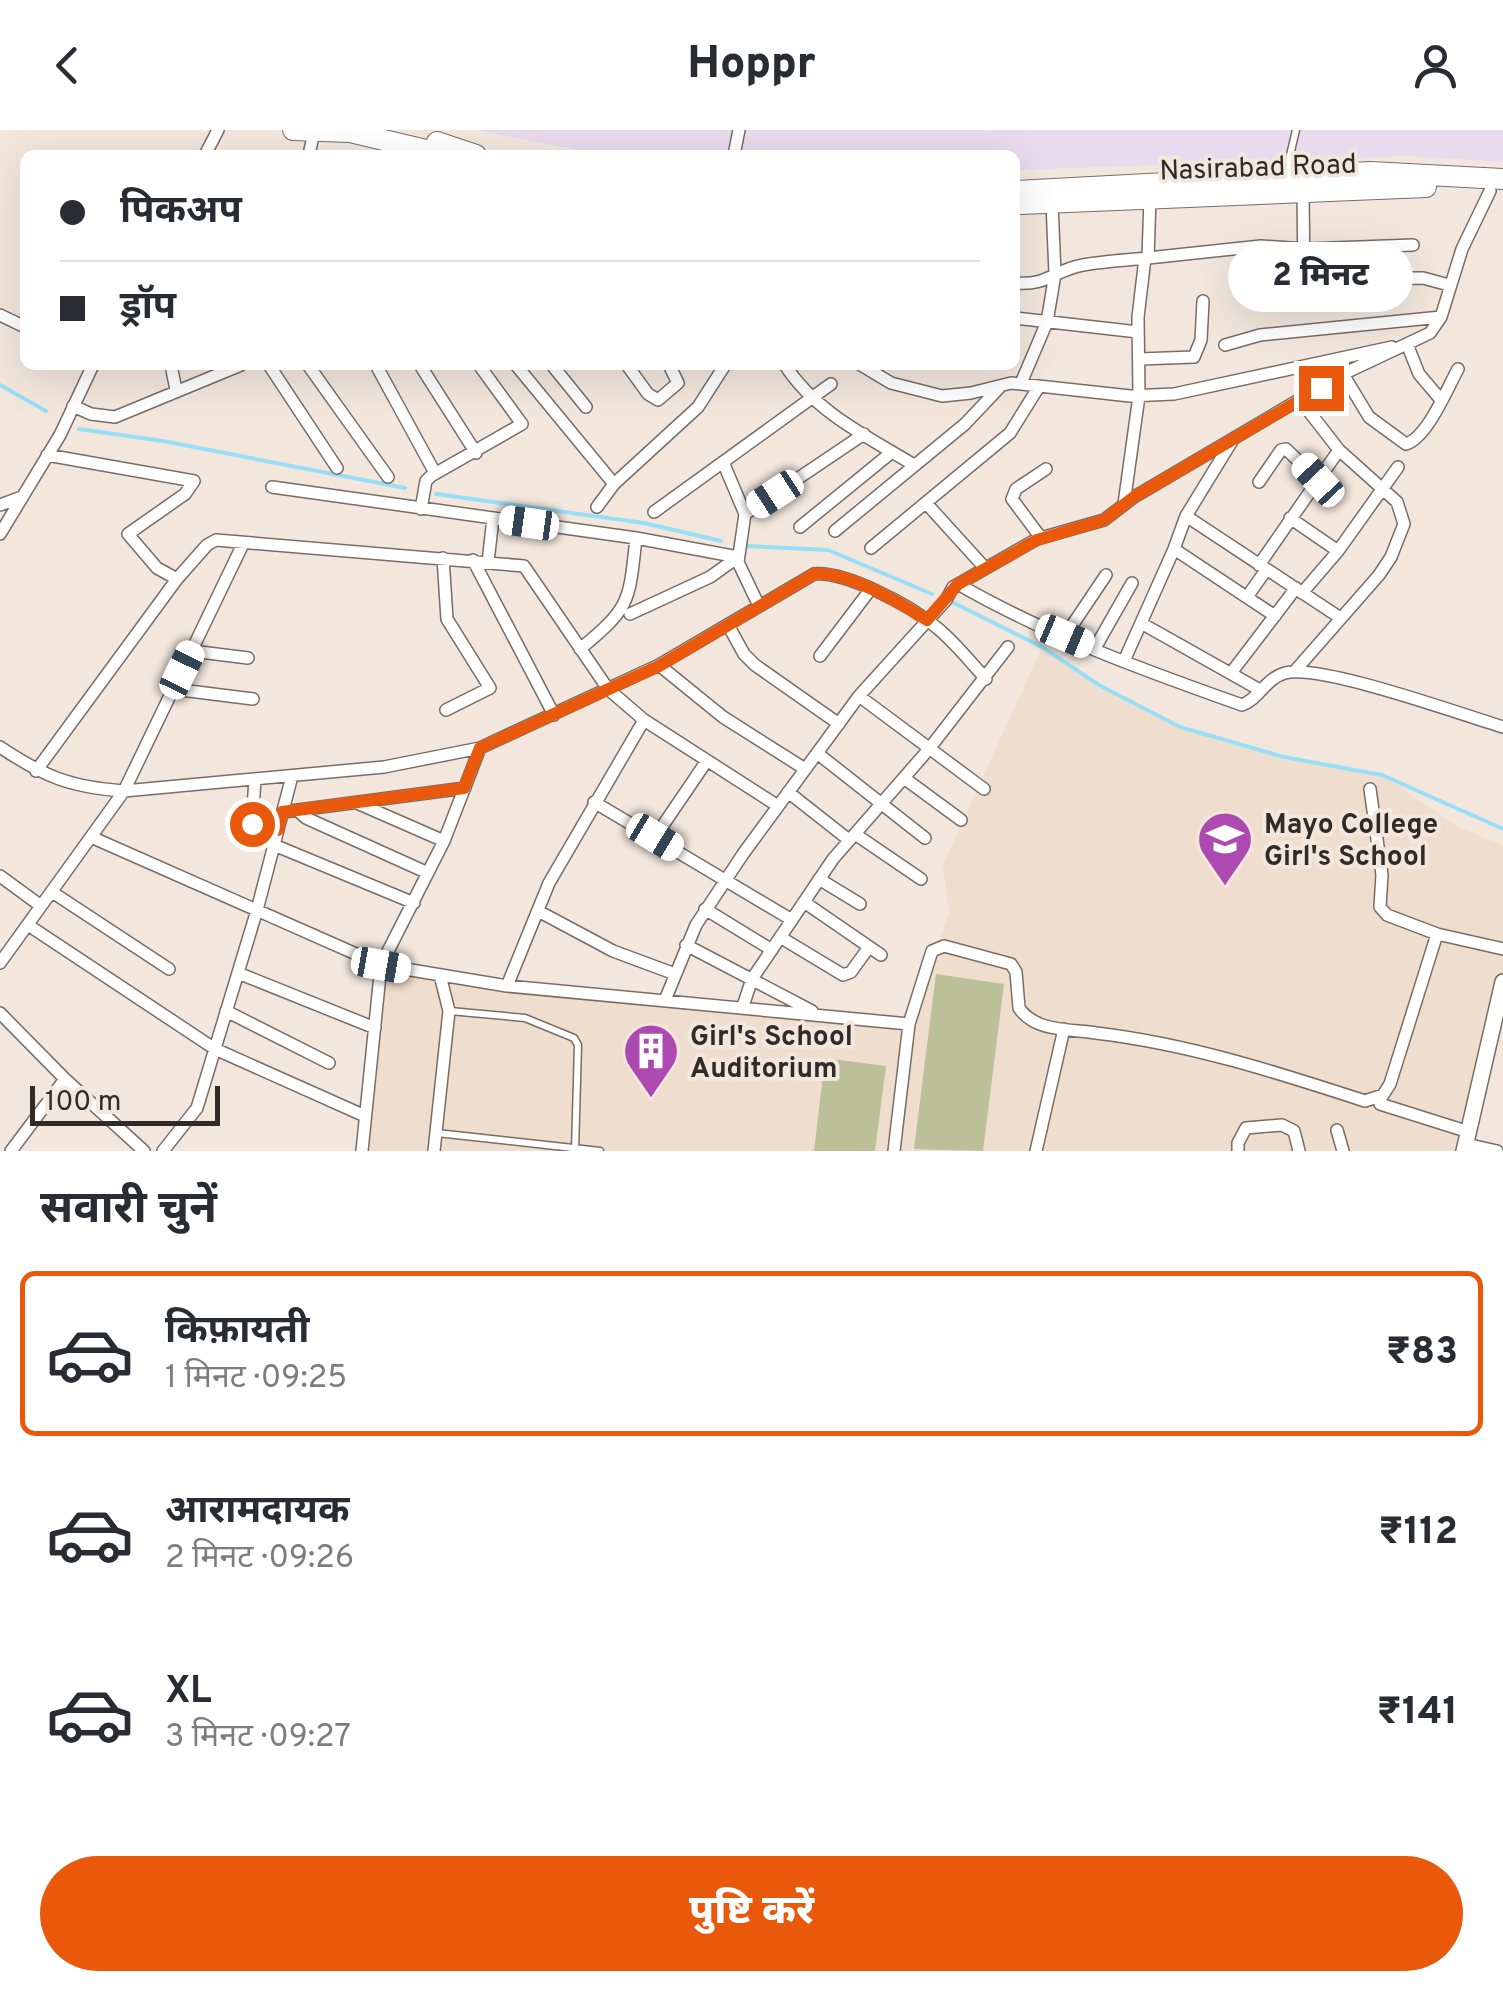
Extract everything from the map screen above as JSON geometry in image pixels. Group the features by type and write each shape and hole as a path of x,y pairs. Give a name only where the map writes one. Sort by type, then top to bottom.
{"highway":[{"path":"293,130 392,133 457,150"},
{"path":"392,133 434,150"},
{"name":"Nasirabad Road","path":"1020,204 1291,186"},
{"name":"Nasirabad Road","path":"1020,190 1499,188"}],"street":[{"path":"1291,186 1305,249 1304,278"},
{"path":"664,1000 686,945 706,910 778,806 859,696 955,586 1041,538 1104,520 1124,504 1343,374 1430,333 1440,317 1449,285 1499,188"},
{"path":"1124,504 1139,396 1138,332 1150,198"},
{"path":"1021,383 1047,322 1055,274 1052,203"},
{"path":"1020,283 1036,285 1084,264 1261,246 1305,249 1413,245"},
{"path":"1254,279 1423,278 1449,285"},
{"path":"1140,360 1194,357 1201,340 1203,301"},
{"path":"1225,345 1260,335 1440,317"},
{"path":"1020,319 1138,332"},
{"path":"869,370 891,383 925,394 955,395 1021,383 1038,388 1139,396 1228,384 1370,349 1404,345"},
{"path":"1404,345 1418,374 1441,400"},
{"path":"1020,361 1029,364"},
{"path":"1343,374 1369,417 1406,444 1413,443 1422,433 1458,369"},
{"path":"0,534 60,434 91,370"},
{"path":"171,370 176,390"},
{"path":"202,380 205,370"},
{"path":"72,408 115,416 228,370"},
{"path":"272,370 337,468"},
{"path":"312,370 388,477"},
{"path":"378,370 431,477 422,505"},
{"path":"423,370 476,453"},
{"path":"431,477 522,424 487,370"},
{"path":"520,370 614,484"},
{"path":"556,370 586,407"},
{"path":"630,370 648,394 658,400 678,382 672,370"},
{"path":"597,507 614,484 698,406 722,370"},
{"path":"789,370 811,398 914,465"},
{"path":"654,512 831,384"},
{"path":"836,531 965,424 1002,385"},
{"path":"871,548 1010,433 1038,388"},
{"path":"1294,672 1380,575 1404,524 1398,502 1339,450 1300,400"},
{"path":"745,514 864,434"},
{"path":"1124,661 1186,516 1234,438"},
{"path":"1259,482 1286,449 1318,480"},
{"path":"1247,597 1290,518 1339,450"},
{"path":"800,528 892,452"},
{"path":"47,454 194,481 185,494 128,534 157,568 177,579"},
{"path":"723,462 745,514 738,554 759,606"},
{"path":"1231,674 1275,616 1338,551 1398,467"},
{"path":"1041,538 1012,499 1016,489 1046,468"},
{"path":"272,487 422,505 738,554"},
{"path":"0,505 19,498"},
{"path":"926,502 985,568"},
{"path":"1186,516 1340,617"},
{"path":"488,562 494,518"},
{"path":"1290,518 1338,551"},
{"path":"580,648 623,609 636,538"},
{"path":"36,771 177,579 216,540 524,566 608,688 644,720 778,806"},
{"path":"0,962 124,791 243,544"},
{"path":"1174,548 1275,616"},
{"path":"630,614 710,577 738,554"},
{"path":"442,558 447,619 490,688 446,710"},
{"path":"473,560 554,715"},
{"path":"0,747 36,771 82,788 124,791 384,768 480,748 659,666 814,574 837,576 927,620 986,679"},
{"path":"1065,636 1106,575"},
{"path":"1094,648 1132,583"},
{"path":"955,586 1124,661 1242,704 1251,702 1281,674 1306,671 1503,727"},
{"path":"820,656 870,590"},
{"path":"1140,623 1260,690"},
{"path":"728,625 755,666 839,724"},
{"path":"743,1006 752,979 819,879 929,750 1008,647"},
{"path":"192,651 248,658"},
{"path":"659,666 723,717 805,768"},
{"path":"173,690 253,698"},
{"path":"859,696 984,789"},
{"path":"507,986 549,883 644,720"},
{"path":"362,1151 381,965 444,841 480,748"},
{"path":"817,753 925,838"},
{"path":"655,837 706,762"},
{"path":"163,1151 197,1108 292,776"},
{"path":"904,778 961,820"},
{"path":"255,779 252,824 278,830"},
{"path":"282,812 464,788"},
{"path":"1370,790 1382,876 1380,907 1387,915 1437,934 1503,949"},
{"path":"788,792 921,879"},
{"path":"594,802 792,920"},
{"path":"357,803 444,841"},
{"path":"297,810 306,818 428,873"},
{"path":"91,836 381,965 507,986 909,1024"},
{"path":"274,845 414,902"},
{"path":"0,876 41,906"},
{"path":"819,879 860,904"},
{"path":"52,892 169,969"},
{"path":"804,902 881,956"},
{"path":"706,910 772,950"},
{"path":"540,912 613,951 675,974"},
{"path":"28,925 215,1050 365,1116"},
{"path":"894,1151 909,1024 932,951 944,946 1010,964 1016,972 1019,1008 1038,1024 1129,1037 1230,1059 1364,1101 1376,1100 1390,1084 1437,934"},
{"path":"780,937 843,974 852,972 870,947"},
{"path":"686,945 820,1015"},
{"path":"238,974 375,1028"},
{"path":"434,1151 449,1010 440,975"},
{"path":"1466,1142 1503,982"},
{"path":"226,1011 329,1063"},
{"path":"0,1013 144,1151"},
{"path":"1036,1151 1064,1029"},
{"path":"11,1151 65,1079"},
{"path":"1380,1104 1493,1150"},
{"path":"1238,1151 1246,1128 1282,1125 1294,1132 1299,1151"},
{"path":"1337,1130 1343,1151"}],"lane":[{"path":"1291,186 1296,130"},
{"path":"449,1010 525,1018 574,1038 578,1045 575,1149"},
{"path":"437,1134 600,1151"}],"shaded area":[{"path":"476,130 1503,130 1503,162 1410,156 1020,170 1020,150 578,150"},
{"name":"Mayo College Girl's School","path":"1042,647 1099,685 1180,727 1284,757 1382,775 1458,827 1503,845 1503,987 1464,1151 362,1151 381,965 507,986 911,1026 949,912 943,865"}],"green space":[{"path":"936,974 1004,984 983,1151 914,1149"},
{"path":"825,1058 886,1066 875,1151 814,1151"}],"waterway":[{"path":"0,385 46,411"},
{"path":"79,429 163,441 405,488"},
{"path":"436,494 644,523 721,541"},
{"path":"747,546 828,550 932,594"},
{"path":"952,602 1042,647 1099,685 1180,727 1284,757 1382,775 1503,829"}],"place":[{"name":"Mayo College Girl's School","path":"1225,888"},
{"name":"Girl's School Auditorium","path":"651,1100"}],"route":[{"path":"252,824 278,830 282,812 464,788 480,748 659,666 814,574 837,576 927,620 958,584 1037,540 1104,520 1134,497 1321,388"}]}
